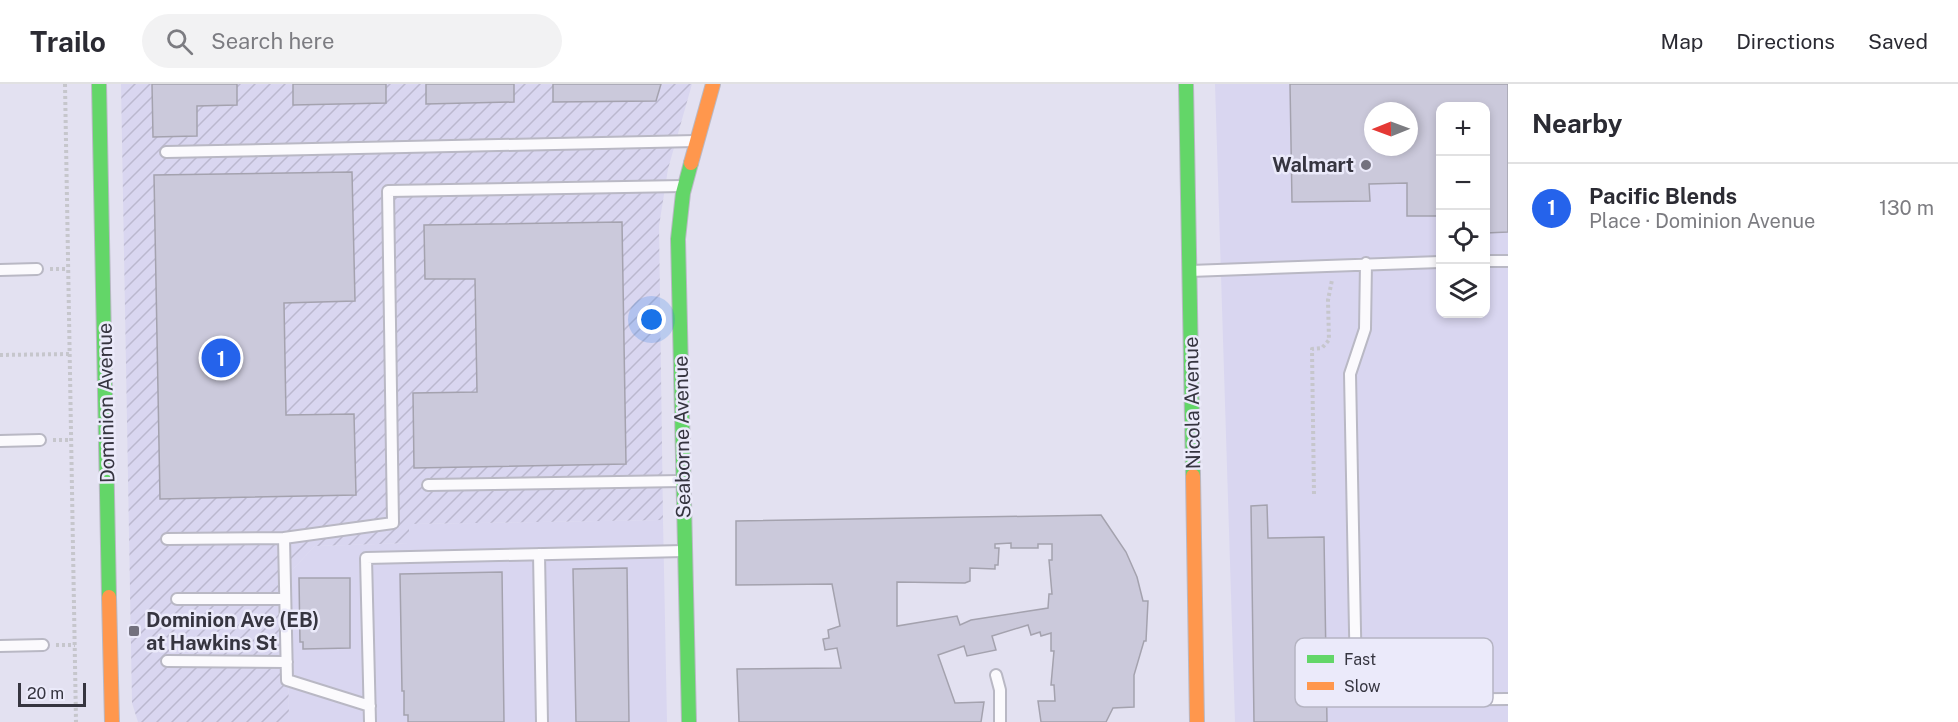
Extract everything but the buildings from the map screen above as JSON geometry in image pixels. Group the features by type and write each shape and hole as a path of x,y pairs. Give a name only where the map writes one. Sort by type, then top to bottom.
{"street":[{"name":"Dominion Avenue","path":"99,84 112,722"},
{"name":"Seaborne Avenue","path":"689,722 678,256 685,186 713,84"},
{"name":"Nicola Avenue","path":"1186,84 1197,722"}],"lane":[{"path":"166,152 696,141"},
{"path":"167,539 284,538 393,523 388,191 685,186"},
{"path":"1490,261 1508,261"},
{"path":"1189,271 1436,262"},
{"path":"1355,638 1350,374 1365,329 1366,263"},
{"path":"0,270 38,269"},
{"path":"0,441 40,440"},
{"path":"428,485 683,481"},
{"path":"284,538 287,680 370,706"},
{"path":"370,722 366,558 684,551"},
{"path":"539,554 542,722"},
{"path":"177,599 285,599"},
{"path":"0,646 43,645"},
{"path":"167,661 287,662"},
{"path":"996,675 1000,690 1000,722"},
{"path":"1493,699 1508,699"}],"path":[{"path":"65,84 76,722"},
{"path":"1314,494 1312,349 1322,348 1329,340 1328,300 1332,289 1332,267"},
{"path":"0,356 70,354"}],"shaded area":[{"path":"121,84 692,84 668,169 659,226 663,520 409,524 409,543 315,546 291,571 287,583 289,722 138,722 132,703"},
{"path":"1215,84 1508,84 1508,722 1235,722"},
{"path":"663,520 667,722 289,722 287,583 291,571 315,546 409,543 409,524"}],"traffic: fast":[{"path":"99,84 109,597"},
{"path":"1186,84 1193,476"},
{"path":"689,722 678,239 683,193 691,163"}],"traffic: slow":[{"path":"691,163 713,84"},
{"path":"1193,476 1197,722"},
{"path":"109,597 112,722"}],"place":[{"name":"Walmart","path":"1366,165"},
{"name":"Pacific Blends","path":"221,358"},
{"name":"Dominion Ave (EB) at Hawkins St","path":"134,631"}]}
